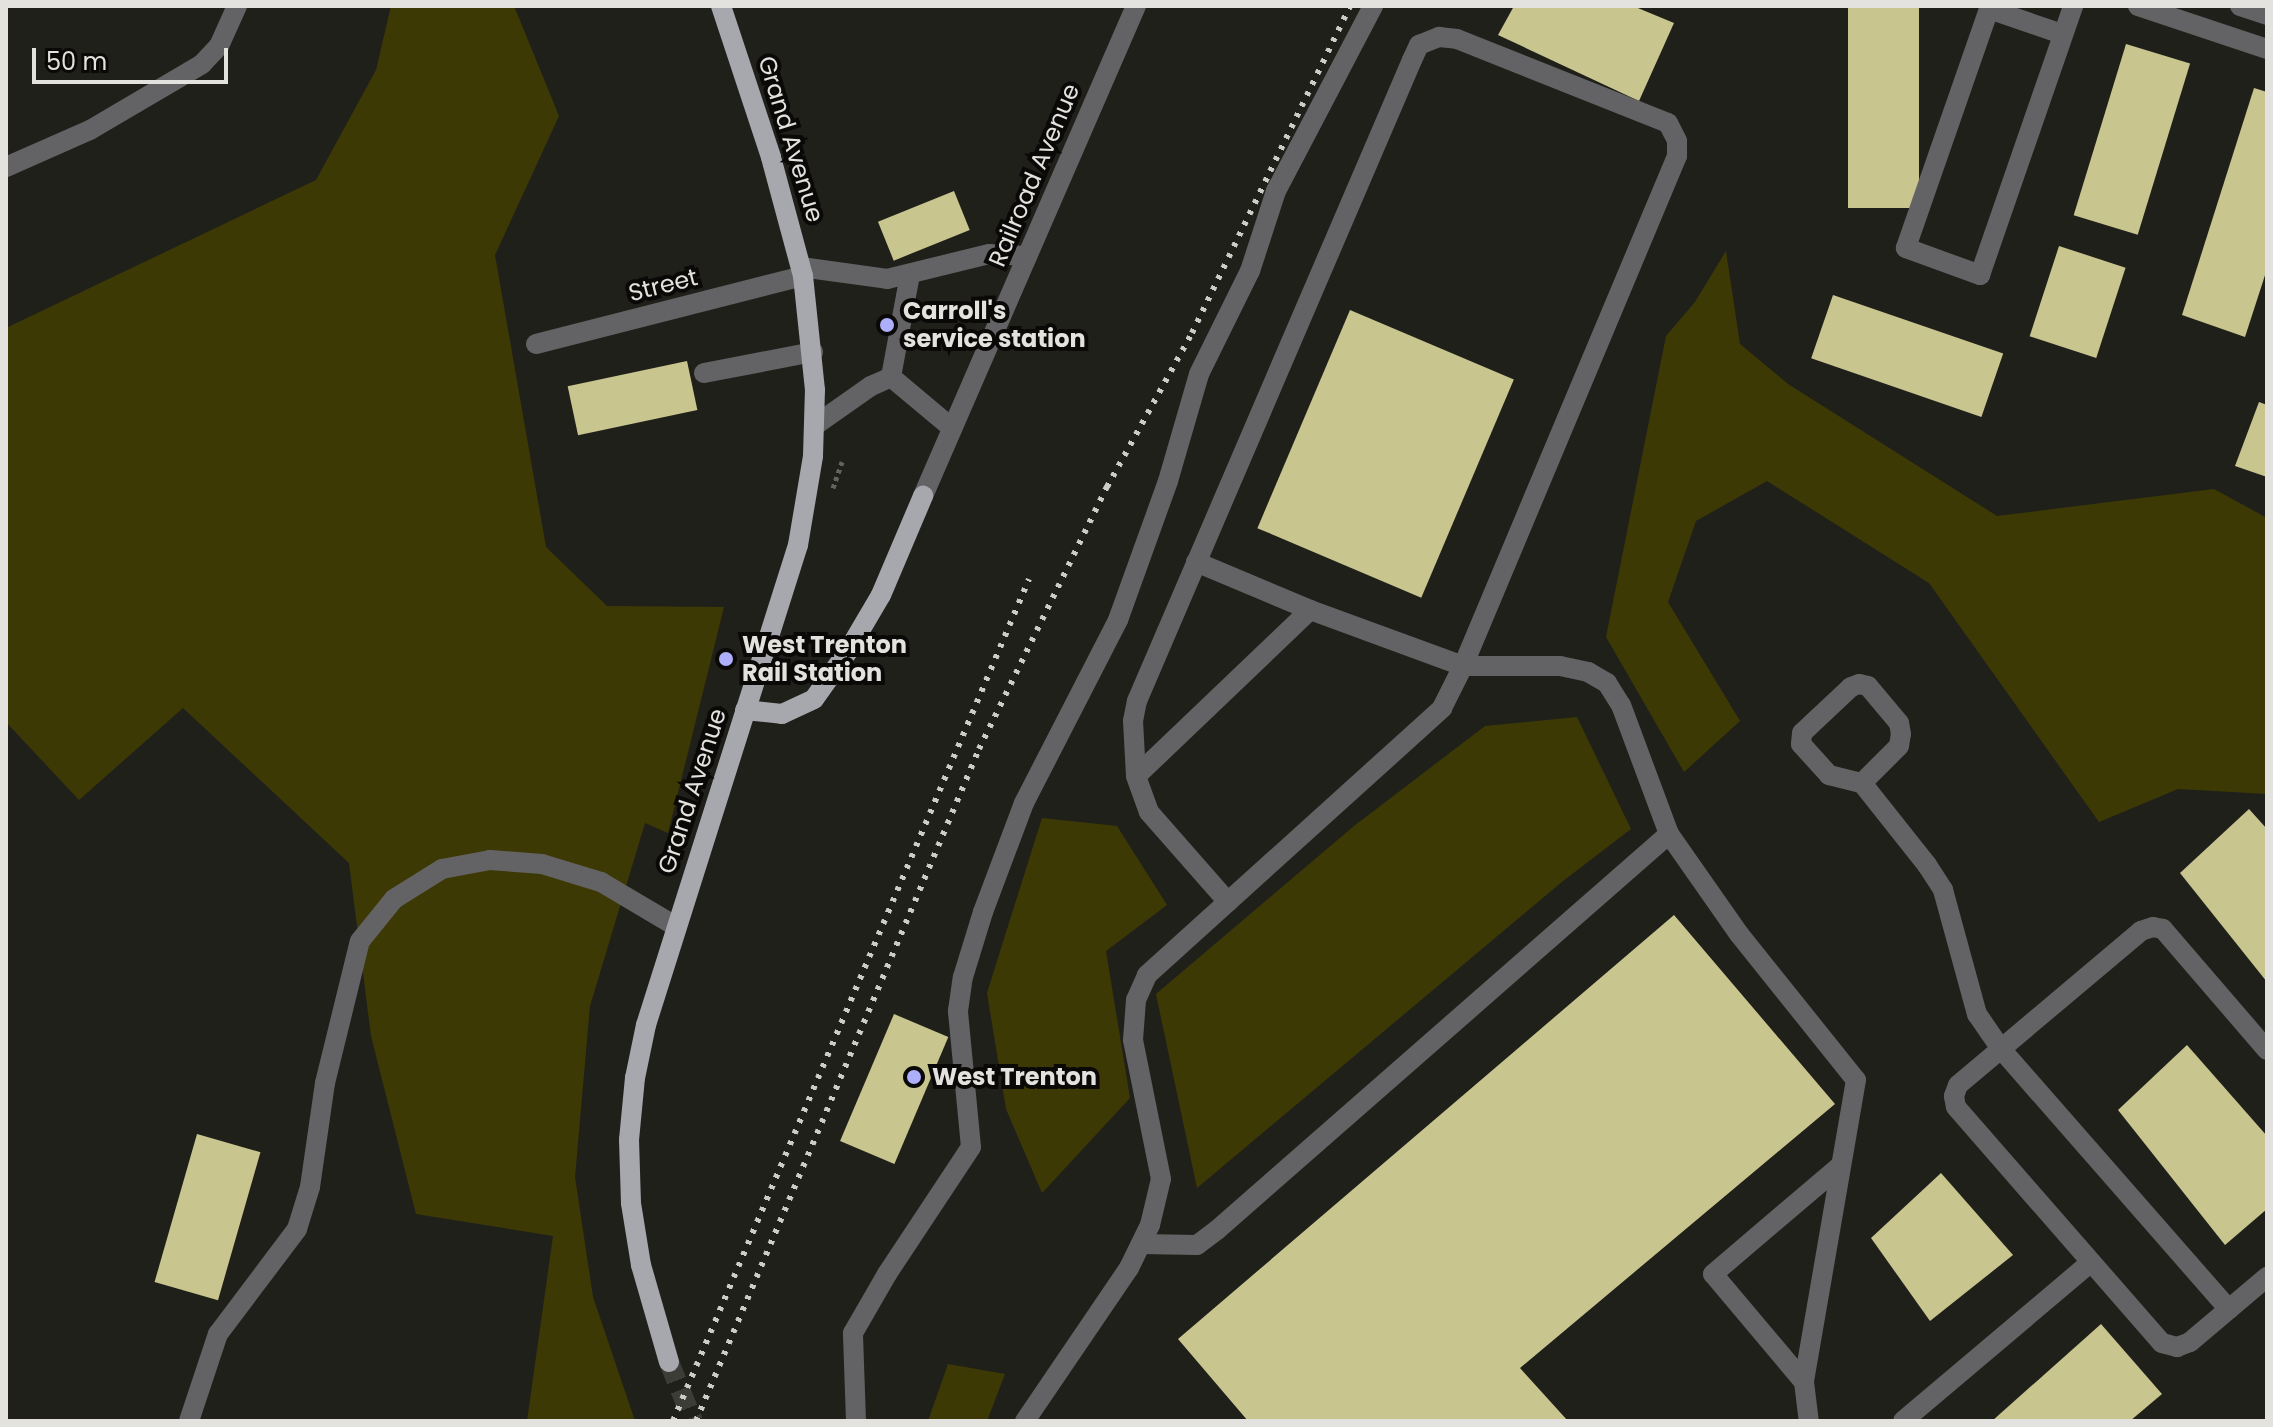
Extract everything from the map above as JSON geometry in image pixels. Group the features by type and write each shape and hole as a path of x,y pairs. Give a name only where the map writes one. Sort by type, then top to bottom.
{"main road":[{"name":"Grand Avenue","path":"669,1362 641,1265 631,1203 629,1140 635,1078 646,1025 798,545 813,456 813,352 802,272 771,157 721,6"},
{"path":"745,710 782,714 814,699 848,651 881,595 923,496"}],"street":[{"path":"6,167 112,118 202,64 219,46 237,6"},
{"name":"Railroad Avenue","path":"923,496 1136,6"},
{"path":"856,1421 853,1333 887,1274 971,1147 958,1011 963,977 983,912 1024,803 1118,620 1168,481 1199,374 1250,271 1276,191 1373,6"},
{"path":"2062,34 1989,9 1906,248 1980,275 2073,6"},
{"path":"2138,6 2266,45"},
{"path":"2240,6 2267,15"},
{"path":"1025,1421 1129,1268 1150,1225 1161,1179 1133,1040 1136,1000 1147,975 1228,902 1442,708 1463,666 1677,156 1677,141 1668,123 1457,39 1430,40 1419,45 1137,701 1133,721 1136,776 1149,812 1228,902"},
{"path":"802,272 887,279 989,254 1027,256"},
{"name":"Street","path":"536,344 802,272"},
{"path":"891,377 910,274"},
{"path":"704,373 813,352"},
{"path":"891,377 952,428"},
{"path":"814,426 871,386 891,377"},
{"path":"1196,562 1310,610 1463,666 1560,666 1588,672 1607,683 1621,705 1669,834 1739,934 1856,1080 1804,1382 1809,1421"},
{"path":"1136,776 1310,610"},
{"path":"1862,783 1899,746 1901,734 1899,723 1876,695 1868,686 1859,684 1841,696 1802,733 1800,739 1829,775 1862,783 1943,890 1977,1014 2001,1049 2229,1309"},
{"path":"1141,1244 1197,1245 1217,1230 1669,834"},
{"path":"189,1421 218,1334 297,1229 310,1187 325,1083 360,941 394,899 442,869 490,860 542,864 601,882 677,927"},
{"path":"2267,1050 2163,929 2153,927 2141,931 1958,1085 1954,1096 1956,1107 2162,1343 2177,1347 2190,1342 2267,1277"},
{"path":"1804,1382 1713,1274 1840,1166"},
{"path":"1903,1421 2091,1262"}],"shaded area":[{"path":"391,6 514,6 559,116 495,255 546,547 607,606 724,607 668,833 645,823 590,1006 575,1177 593,1297 635,1421 527,1421 553,1236 416,1214 371,1036 349,863 183,708 79,800 6,722 6,328 316,180 376,70"},
{"path":"1726,251 1740,344 1788,384 1997,516 2214,489 2267,518 2267,794 2178,789 2099,822 1929,583 1767,481 1696,521 1668,602 1740,721 1684,772 1606,637 1666,336 1695,302"},
{"path":"1577,717 1631,829 1563,881 1197,1188 1156,994 1354,826 1485,726"},
{"path":"1042,818 1117,826 1167,905 1106,951 1130,1098 1042,1193 1006,1109 987,993"},
{"path":"948,1364 1005,1374 987,1421 928,1421"}],"building":[{"path":"1514,6 1633,6 1674,23 1639,101 1498,35"},
{"path":"1848,6 1919,6 1919,208 1848,208"},
{"path":"2126,44 2190,64 2138,235 2074,215"},
{"path":"2254,88 2267,92 2267,269 2245,337 2182,315"},
{"path":"954,191 970,230 894,261 878,222"},
{"path":"2059,246 2126,268 2096,358 2030,336"},
{"path":"1833,295 2003,354 1981,417 1811,358"},
{"path":"1350,310 1514,380 1421,598 1257,528"},
{"path":"687,361 697,410 578,435 568,386"},
{"path":"2259,402 2267,405 2267,477 2235,466"},
{"path":"2249,809 2267,829 2267,982 2180,873"},
{"path":"1674,915 1835,1104 1520,1368 1568,1421 1248,1421 1178,1339"},
{"path":"894,1014 948,1037 894,1164 840,1141"},
{"path":"2187,1045 2267,1136 2267,1209 2225,1245 2118,1110"},
{"path":"197,1134 260,1152 218,1300 155,1282"},
{"path":"1941,1173 2013,1255 1930,1321 1871,1238"},
{"path":"2101,1324 2162,1394 2130,1421 1992,1421"}],"tunnel":[{"path":"669,1362 693,1421"}],"railway":[{"path":"696,1421 979,749 1107,487 1192,333 1350,6"},
{"path":"673,1421 1029,579"}],"place":[{"name":"Carroll's service station","path":"887,325"},
{"name":"West Trenton Rail Station","path":"726,659"},
{"name":"West Trenton","path":"914,1077"}]}
